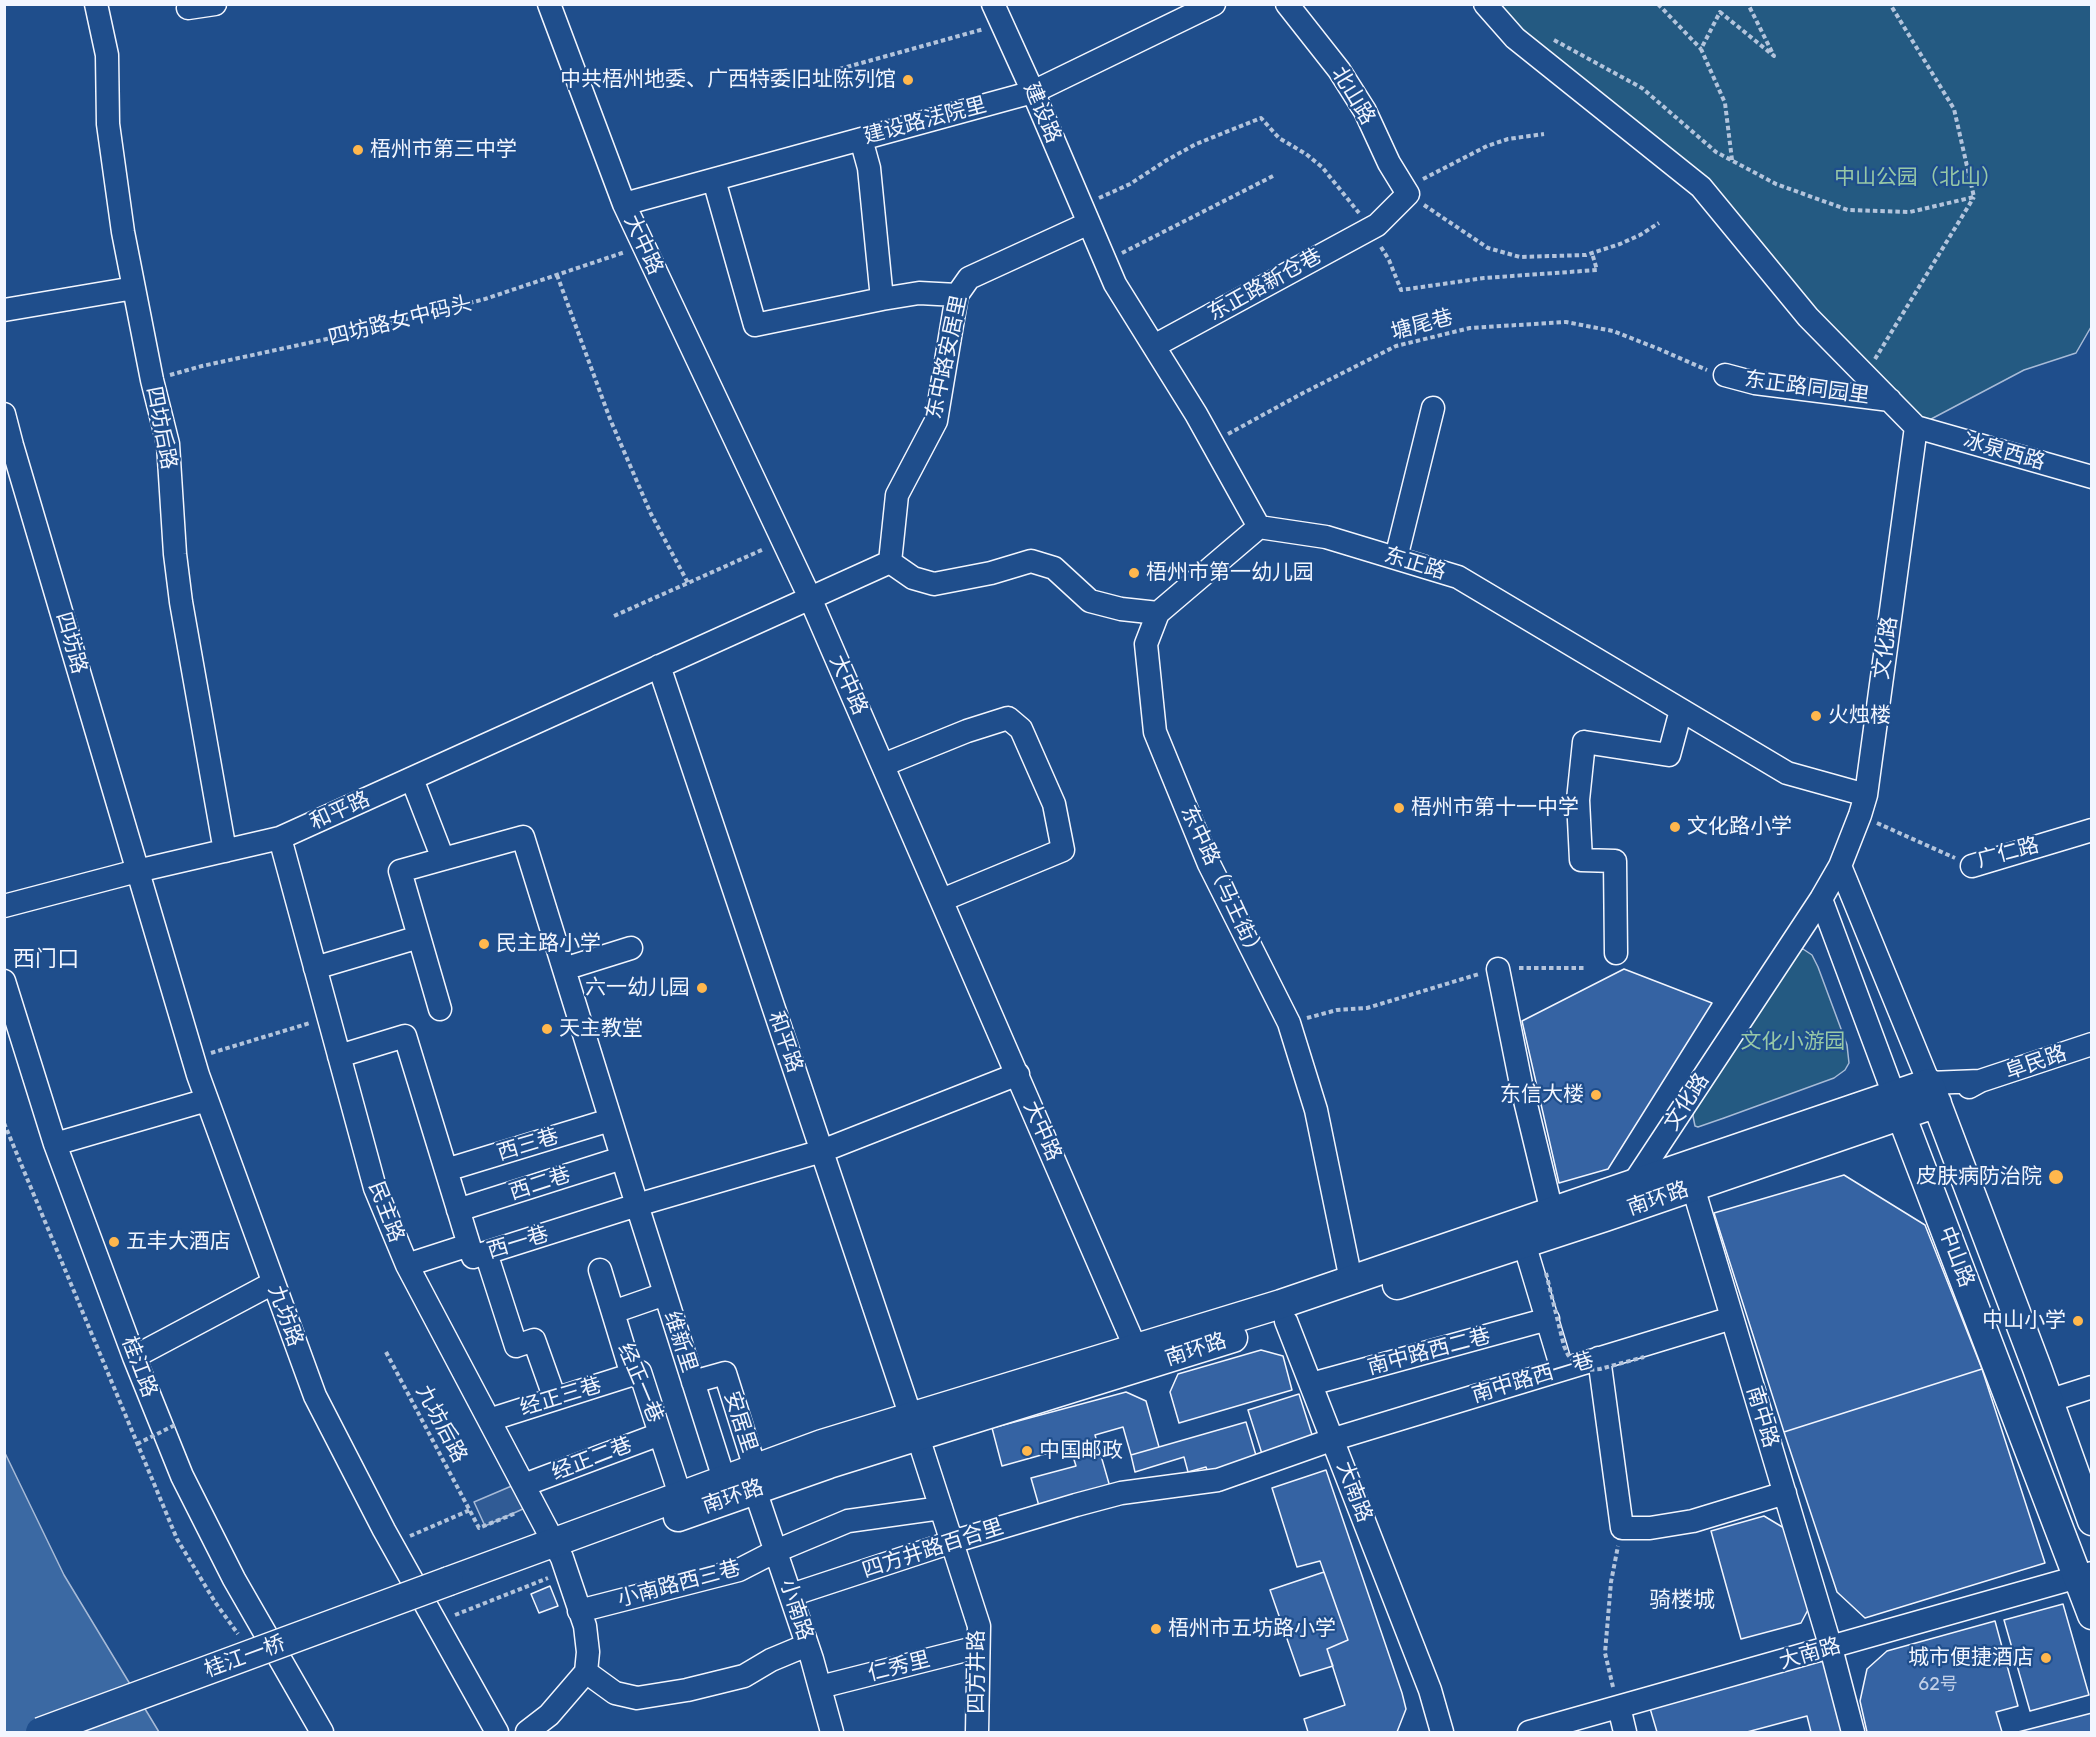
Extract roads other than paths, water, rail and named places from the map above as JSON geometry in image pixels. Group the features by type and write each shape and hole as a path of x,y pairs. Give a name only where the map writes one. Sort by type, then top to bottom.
{"main road":[{"name":"南环路","path":"1140,1358 1281,1304 1633,1184 1933,1093"},
{"name":"中山路","path":"1933,1093 2088,1503"},
{"name":"南环路","path":"452,1588 561,1557 755,1479 829,1464 915,1427 1140,1358 1286,1321 1693,1187 1898,1105"},
{"name":"中山路","path":"1898,1105 2084,1575 2091,1615"},
{"name":"南环路","path":"561,1557 680,1495 724,1479 755,1479"},
{"name":"桂江一桥","path":"40,1732 252,1654 452,1588"},
{"name":"桂江一桥","path":"84,1732 452,1588"}],"street":[{"name":"四坊后路","path":"96,4 107,55 108,124 123,232 152,380 168,444 178,583 225,851"},
{"path":"188,8 215,4"},
{"name":"大中路","path":"549,4 624,204 810,598 1140,1358"},
{"name":"建设路法院里","path":"624,204 1033,92 1214,4"},
{"name":"北山路","path":"1287,4 1339,70 1365,111 1389,163 1408,194"},
{"path":"1485,4 1515,38 1701,187 1808,316 1916,427"},
{"name":"建设路","path":"998,14 1085,214"},
{"path":"861,139 869,168 882,299"},
{"path":"714,180 755,325 919,293 957,295"},
{"name":"东正路新仓巷","path":"1154,346 1377,225 1408,194"},
{"path":"1085,214 1115,284 1212,443 1259,527"},
{"name":"东中路安居里","path":"890,562 897,495 936,421 957,295 969,278 1085,214"},
{"path":"4,310 134,288"},
{"name":"东正路同园里","path":"1725,375 1755,383 1890,400"},
{"path":"1396,558 1433,408"},
{"name":"四坊路","path":"4,414 137,871"},
{"name":"冰泉西路","path":"1916,427 2091,477"},
{"name":"文化路","path":"1633,1184 1821,899 1840,866 1863,805 1916,427"},
{"name":"东正路","path":"1259,527 1326,537 1458,577 1787,773 1863,805"},
{"name":"东中路（马王街）","path":"1259,527 1158,614 1146,644 1155,732 1209,864 1289,1023 1316,1110 1351,1280"},
{"path":"890,562 913,578 934,584 990,573 1031,561 1054,568 1090,601 1121,609 1158,614"},
{"name":"和平路","path":"4,906 137,871 280,838 890,562"},
{"name":"和平路","path":"659,666 915,1427"},
{"path":"1616,953 1615,861 1581,860 1578,800 1584,742 1669,755 1681,710"},
{"path":"883,765 967,731 1008,718 1021,729 1054,804 1064,850 942,900"},
{"path":"412,779 443,859 400,872 441,1010"},
{"name":"广仁路","path":"1972,866 2091,830"},
{"name":"维新里","path":"443,859 523,837 636,1205 724,1479"},
{"name":"民主路","path":"280,838 375,1188 407,1265 561,1557 588,1638 586,1672"},
{"name":"中山路","path":"1840,866 1933,1093"},
{"name":"九坊路","path":"137,871 193,1059 315,1396 392,1544 497,1732"},
{"name":"中山路","path":"1821,899 1898,1105"},
{"path":"315,968 419,937"},
{"path":"564,969 631,948"},
{"path":"1498,969 1521,1084 1552,1212"},
{"name":"桂江路","path":"4,981 55,1144 134,1357 182,1476 240,1589 322,1732"},
{"path":"339,1056 405,1036 458,1210 478,1249 516,1346 534,1340 555,1399"},
{"name":"阜民路","path":"1933,1093 1980,1082 2091,1044"},
{"name":"西一巷","path":"407,1265 478,1249 822,1151 1018,1074"},
{"path":"55,1144 207,1100"},
{"name":"西三巷","path":"446,1170 610,1120"},
{"name":"西二巷","path":"458,1210 622,1158"},
{"name":"南中路","path":"1693,1187 1831,1648 1853,1732"},
{"path":"1524,1243 1562,1369"},
{"name":"经正一巷","path":"600,1270 632,1375 640,1372 680,1495"},
{"path":"134,1357 273,1283"},
{"path":"613,1312 665,1294"},
{"name":"南中路西一巷","path":"1076,1504 1121,1492 1218,1480 1334,1439 1732,1318"},
{"name":"南中路西二巷","path":"1311,1384 1548,1319"},
{"name":"大南路","path":"1286,1321 1334,1439 1430,1690 1442,1732"},
{"path":"1599,1358 1622,1528 1650,1528 1693,1521 1785,1493"},
{"name":"安居里","path":"693,1382 725,1373 755,1479"},
{"name":"经正三巷","path":"489,1420 632,1375"},
{"path":"2049,1401 2091,1387"},
{"name":"四方井路","path":"915,1427 979,1626 977,1732"},
{"name":"经正二巷","path":"529,1495 660,1434"},
{"name":"小南路","path":"755,1479 832,1732"},
{"name":"四方井路百合里","path":"791,1595 1076,1504"},
{"path":"776,1551 848,1521 941,1508"},
{"name":"小南路西三巷","path":"579,1611 738,1570 776,1551"},
{"name":"大南路","path":"1529,1732 2084,1575"},
{"path":"527,1732 549,1715 586,1672 615,1693 637,1698 687,1690 744,1676 771,1660 807,1645"},
{"name":"仁秀里","path":"820,1688 978,1647"},
{"path":"1620,1707 1625,1732"}],"place":[{"name":"中共梧州地委、广西特委旧址陈列馆","path":"908,80"},
{"name":"梧州市第三中学","path":"358,150"},
{"name":"梧州市第一幼儿园","path":"1134,573"},
{"name":"火烛楼","path":"1816,716"},
{"name":"梧州市第十一中学","path":"1399,808"},
{"name":"文化路小学","path":"1675,827"},
{"name":"民主路小学","path":"484,944"},
{"name":"六一幼儿园","path":"702,988"},
{"name":"天主教堂","path":"547,1029"},
{"name":"东信大楼","path":"1596,1095"},
{"name":"皮肤病防治院","path":"2056,1177"},
{"name":"五丰大酒店","path":"114,1242"},
{"name":"中山小学","path":"2078,1321"},
{"name":"中国邮政","path":"1027,1451"},
{"name":"梧州市五坊路小学","path":"1156,1629"},
{"name":"城市便捷酒店","path":"2046,1658"}],"district":[{"name":"西门口","path":"46,960"},
{"name":"骑楼城","path":"1682,1601"}],"park label":[{"name":"中山公园（北山）","path":"1918,178"},
{"name":"文化小游园","path":"1793,1042"}]}
